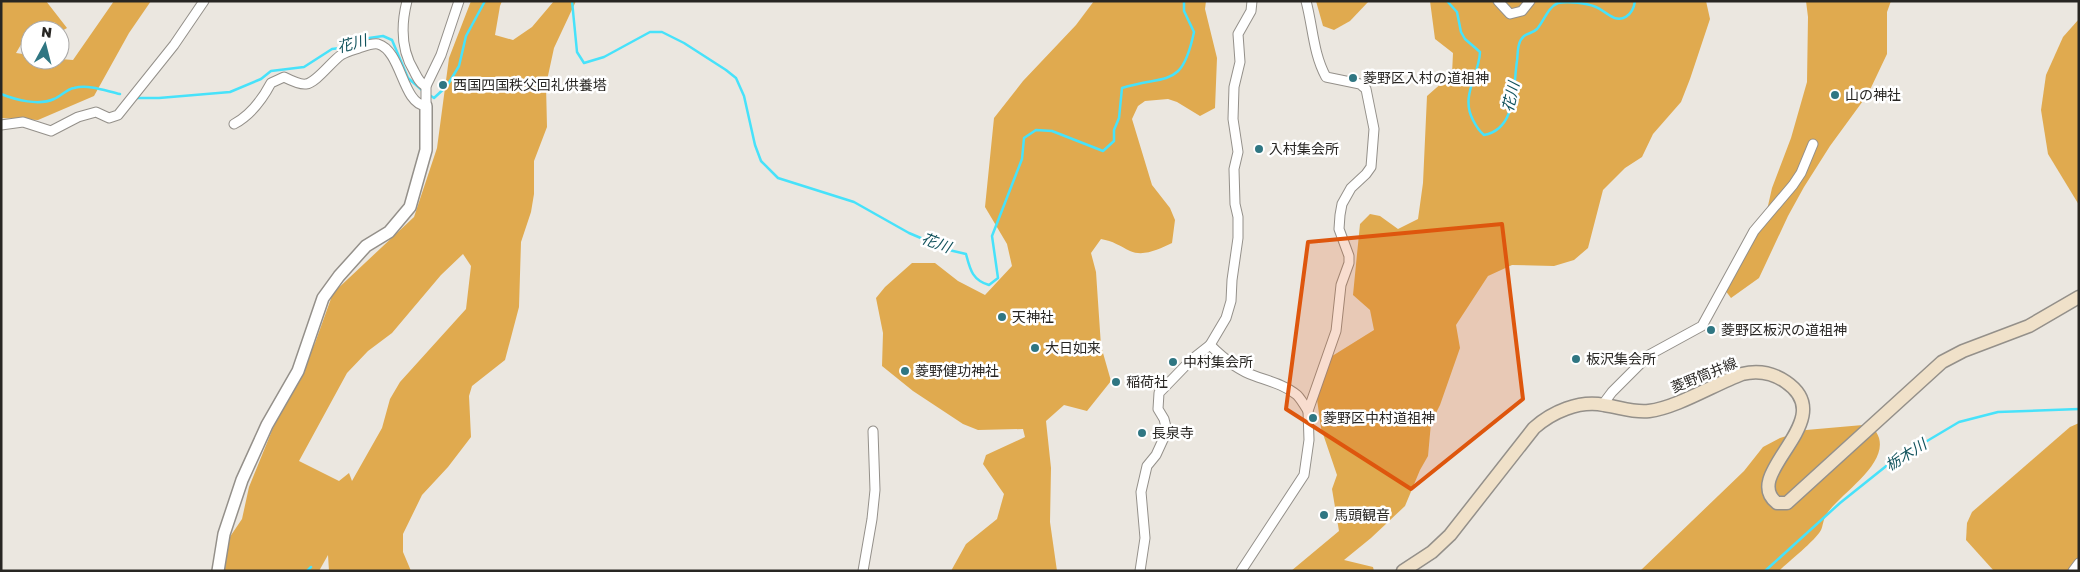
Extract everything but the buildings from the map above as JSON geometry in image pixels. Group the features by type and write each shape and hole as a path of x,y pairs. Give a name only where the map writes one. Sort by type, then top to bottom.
{"main road":[{"name":"菱野筒井線","path":"1403,571 1432,552 1446,540 1523,440 1541,421 1574,406 1593,403 1649,411 1665,408 1747,373 1772,374 1784,381 1800,395 1804,406 1802,420 1796,433 1768,481 1769,492 1774,500 1777,503 1787,503 1942,362 1963,351 2029,326 2079,297"}],"street":[{"path":"1,125 23,122 51,131 78,117 96,112 109,118 118,115 174,45 204,1"},
{"path":"406,1 403,16 404,52 419,80 426,86"},
{"path":"218,571 224,534 242,480 267,424 298,371 323,298 339,276 366,246 389,232 410,207 426,150 426,86 441,55 459,1"},
{"path":"1140,571 1145,538 1141,492 1147,466 1156,455 1167,431 1164,419 1158,409 1159,393 1191,360 1210,345 1226,318 1231,301 1238,238 1234,169 1238,152 1233,119 1234,87 1240,62 1238,34 1252,11 1252,1"},
{"path":"1241,571 1304,475 1309,440 1308,412 1336,331 1341,285 1349,263 1349,256 1338,229 1342,204 1351,188 1371,167 1374,129 1366,89 1360,84 1326,77 1320,67 1312,38 1306,1"},
{"path":"1498,1 1510,14 1522,11 1530,1"},
{"path":"234,124 244,118 264,97 271,83 284,78 305,85 315,82 324,69 342,54 372,44 379,44 393,58 414,99 421,105 426,106"},
{"path":"1603,404 1612,392 1649,355 1702,326 1754,231 1793,185 1801,173 1813,144"},
{"path":"1210,345 1223,359 1232,365 1253,376 1271,380 1298,396 1308,412"},
{"path":"863,571 875,490 873,431"},
{"path":"2073,571 2079,563"}],"highlighted area":[{"path":"1502,224 1523,399 1411,489 1286,409 1308,242"}],"shaded area":[{"path":"1,1 46,1 61,20 20,20 20,46 16,53 20,54 20,70 70,70 70,60 73,60 114,1 151,1 129,33 94,96 38,120 1,118"},
{"path":"471,1 502,1 495,35 513,40 532,27 554,1 576,1 554,48 546,85 547,127 534,161 534,194 531,212 521,242 519,307 505,360 472,386 469,396 471,437 448,467 422,495 403,534 403,552 411,571 329,571 328,555 319,571 216,571 219,553 242,519 249,487 273,428 315,343 333,293 414,217 437,148 449,58","holes":["463,254 471,266 466,309 400,382 390,399 382,428 352,481 349,473 339,481 299,461 347,373 368,351 392,333 441,275"]},
{"path":"1094,1 1206,1 1205,9 1217,58 1215,108 1200,116 1177,102 1168,99 1145,101 1138,106 1132,119 1152,185 1170,208 1175,220 1172,243 1151,251 1135,253 1113,242 1101,239 1091,253 1096,272 1101,346 1111,381 1087,411 1064,405 1046,421 1051,468 1050,522 1057,571 951,571 966,544 997,519 1004,494 983,464 986,455 1025,437 1023,429 978,430 963,424 913,391 882,366 883,333 876,298 885,287 912,263 935,263 958,281 985,295 1012,266 1007,244 985,207 994,118 1023,81 1076,25"},
{"path":"1316,1 1369,1 1350,21 1334,30 1323,26"},
{"path":"1430,1 1706,1 1710,19 1681,102 1653,134 1642,157 1625,168 1603,190 1588,248 1574,260 1554,266 1512,265 1488,276 1456,325 1460,348 1440,405 1431,423 1428,456 1405,506 1344,560 1373,567 1374,571 1291,571 1339,531 1332,489 1337,475 1321,428 1315,385 1329,358 1374,330 1370,310 1353,295 1360,224 1370,214 1380,216 1398,229 1418,219 1423,183 1427,96 1452,74 1453,53 1435,39"},
{"path":"1806,1 1891,1 1887,12 1887,54 1868,94 1830,146 1804,187 1759,278 1731,298 1725,290 1765,219 1772,188 1791,138 1807,82 1808,17"},
{"path":"2079,19 2079,205 2048,154 2041,110 2046,75 2063,37"},
{"path":"2079,423 2079,571 1994,571 1966,540 1967,523 1972,512 2070,427"},
{"path":"1863,425 1873,429 1879,438 1880,448 1876,459 1860,479 1832,507 1824,519 1818,535 1779,571 1640,571 1744,471 1763,447 1780,438 1806,430"}],"waterway":[{"name":"花川","path":"428,94 434,98 447,86 459,66 466,36 485,1"},
{"name":"花川","path":"572,1 577,52 584,63 604,57 650,32 662,32 684,43 736,78 744,96 755,145 761,161 778,178 854,202 909,233 949,250 966,254 975,277 989,285 998,278 992,236 1022,159 1024,138 1036,130 1052,131 1103,151 1114,141 1114,130 1119,118 1122,88 1171,76 1184,63 1194,32 1184,11 1184,1"},
{"name":"花川","path":"1447,1 1457,12 1461,32 1465,39 1480,52 1468,103 1473,120 1484,135 1495,131 1508,116 1514,94 1520,41 1524,36 1537,29 1551,8 1562,2 1583,3 1596,7 1618,19 1629,14 1635,1"},
{"name":"花川","path":"137,98 230,92 261,79 271,71 304,67 332,49 348,47 369,38 383,36 392,40 408,78 423,91"},
{"name":"花川","path":"1,94 35,102 48,101 57,98 71,89 80,87 97,88 120,94"},
{"name":"栃木川","path":"1765,571 1840,503 1890,463 1959,422 1998,412 2079,409"},
{"path":"307,571 311,567"}],"place":[{"name":"菱野区入村の道祖神","path":"1353,78"},
{"name":"西国四国秩父回礼供養塔","path":"443,85"},
{"name":"山の神社","path":"1835,95"},
{"name":"入村集会所","path":"1259,149"},
{"name":"天神社","path":"1002,317"},
{"name":"菱野区板沢の道祖神","path":"1711,330"},
{"name":"大日如来","path":"1035,348"},
{"name":"板沢集会所","path":"1576,359"},
{"name":"中村集会所","path":"1173,362"},
{"name":"菱野健功神社","path":"905,371"},
{"name":"稲荷社","path":"1116,382"},
{"name":"菱野区中村道祖神","path":"1313,418"},
{"name":"長泉寺","path":"1142,433"},
{"name":"馬頭観音","path":"1324,515"}]}
